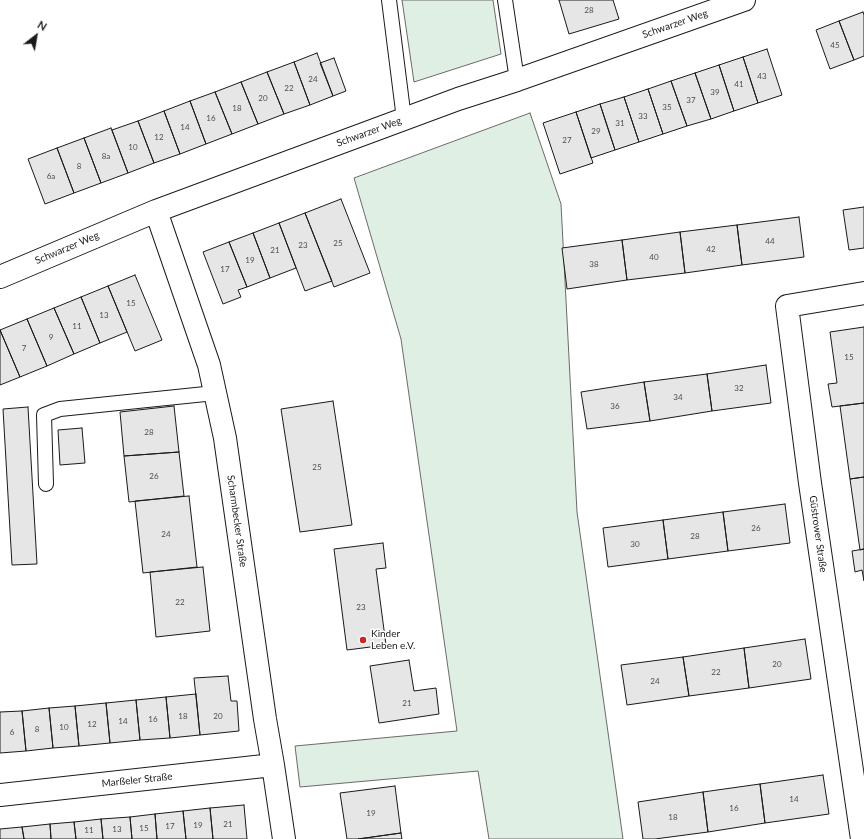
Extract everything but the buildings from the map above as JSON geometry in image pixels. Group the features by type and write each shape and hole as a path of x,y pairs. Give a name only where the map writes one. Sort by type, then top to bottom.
{"street":[{"name":"Schwarzer Weg","path":"0,277 156,211 458,99 517,80 744,0"},
{"name":"Scharmbecker Straße","path":"156,211 209,365 225,438 265,719 284,839"},
{"name":"Güstrower Straße","path":"862,839 810,483 787,306 864,293"},
{"name":"Marßeler Straße","path":"0,795 273,766"}],"lane":[{"path":"389,0 404,119"},
{"path":"505,0 517,80"},
{"path":"46,484 44,415 60,409 216,394"}],"green space":[{"path":"402,0 493,0 501,54 414,82"},
{"path":"530,113 561,204 577,512 623,839 489,839 478,771 300,787 295,746 457,731 401,339 354,178"}],"place":[{"name":"Kinder Leben e.V.","path":"363,640"}]}
